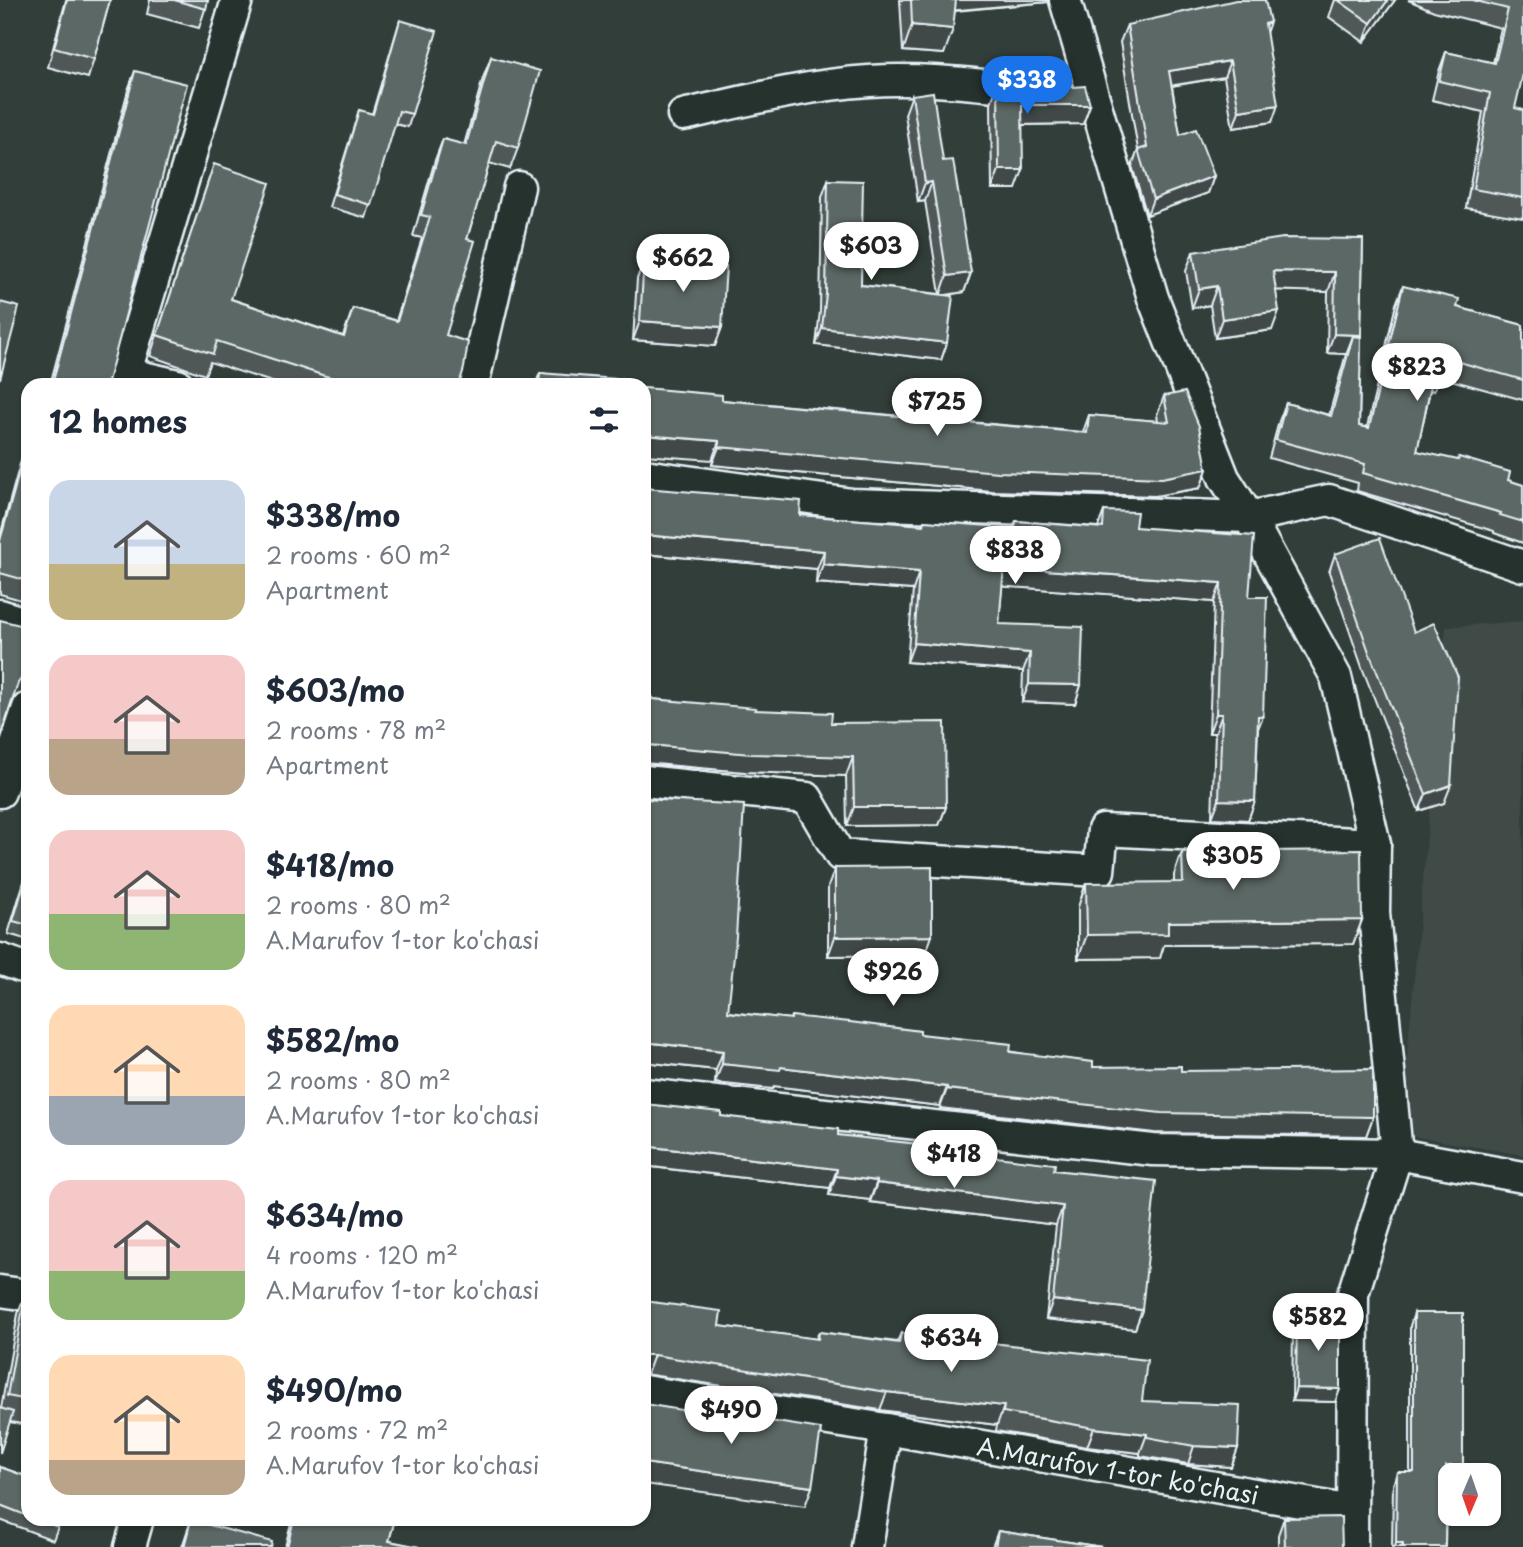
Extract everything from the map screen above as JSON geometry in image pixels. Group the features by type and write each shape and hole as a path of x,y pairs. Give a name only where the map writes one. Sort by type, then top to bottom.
{"street":[{"path":"124,378 237,0"},
{"path":"1065,0 1153,298 1224,478 1249,517 1336,677 1375,844 1374,913 1397,1154 1353,1294 1352,1547"},
{"path":"683,115 778,94 870,81 964,83 1044,91 1091,87"},
{"path":"475,378 519,187"},
{"path":"651,476 852,503 1249,517 1329,500 1523,566"},
{"path":"0,615 21,622"},
{"path":"0,792 21,729"},
{"path":"651,782 807,798 840,855 1099,871 1103,830 1375,844"},
{"path":"0,959 21,966"},
{"path":"651,1095 1153,1150 1397,1154 1523,1177"},
{"path":"0,1291 21,1294"},
{"name":"A.Marufov 1-tor ko'chasi","path":"651,1392 886,1429 1351,1511"},
{"path":"867,1547 886,1429"},
{"path":"130,1547 136,1526"}],"shaded area":[{"path":"1523,621 1523,1155 1400,1134 1446,627"}],"building":[{"path":"67,0 110,0 94,59 54,48"},
{"path":"174,0 208,0 206,9"},
{"path":"911,0 956,0 953,29 912,25"},
{"path":"1236,0 1265,0 1270,22 1265,24 1278,105 1239,111 1230,61 1169,71 1180,135 1196,129 1214,176 1153,199 1138,150 1147,147 1127,25"},
{"path":"1338,0 1388,0 1371,23"},
{"path":"1472,0 1523,0 1523,74 1515,108 1523,110 1523,198 1473,189 1490,93 1439,81 1446,52 1495,63 1508,9"},
{"path":"400,20 437,31 412,114 399,111 371,205 334,194 359,110 373,114"},
{"path":"491,57 540,71 518,148 496,141 467,239 475,241 446,335 468,342 461,378 333,378 217,341 213,354 157,335 214,164 270,183 231,299 344,337 353,308 397,321 430,217 421,215 443,139 466,145"},
{"path":"135,71 187,84 109,378 54,378"},
{"path":"998,84 1049,89 1085,86 1090,105 1022,105 1023,170 999,170"},
{"path":"933,92 943,161 953,160 971,273 947,276 932,182 925,183 912,95"},
{"path":"828,180 863,181 861,285 953,296 947,343 822,328 826,294"},
{"path":"1283,238 1363,239 1361,335 1334,334 1335,272 1273,271 1279,311 1222,319 1217,286 1199,289 1193,252"},
{"path":"644,260 726,266 722,327 640,321"},
{"path":"1403,286 1459,299 1457,307 1523,325 1523,380 1445,358 1441,373 1434,371 1417,451 1458,460 1459,457 1510,472 1508,480 1523,485 1523,522 1500,515 1501,513 1363,473 1365,464 1276,440 1286,403 1331,416 1353,336 1361,337 1359,426 1369,428"},
{"path":"0,302 19,307 0,379"},
{"path":"540,373 604,378 540,378"},
{"path":"651,389 722,395 722,400 1087,433 1089,415 1169,422 1164,396 1185,392 1199,426 1207,469 1162,478 998,472 719,447 719,441 651,436"},
{"path":"21,466 21,579 0,573 0,541"},
{"path":"651,489 801,501 800,515 923,525 924,521 1015,528 1016,521 1103,528 1104,511 1137,512 1135,527 1254,536 1249,597 1267,597 1263,716 1258,716 1255,801 1219,800 1222,714 1216,714 1221,583 1004,567 999,624 1083,627 1081,685 1029,684 1030,653 914,643 919,572 823,564 824,551 651,536"},
{"path":"1380,538 1414,632 1434,623 1458,677 1451,785 1426,794 1369,652 1335,554"},
{"path":"0,620 21,625 21,679 0,738"},
{"path":"651,696 652,699 756,708 755,710 832,713 831,723 945,722 946,807 854,807 853,757 751,754 651,745"},
{"path":"651,799 744,805 736,937 728,1012 850,1022 920,1031 920,1034 1011,1044 1010,1052 1093,1062 1093,1067 1181,1066 1181,1071 1373,1069 1373,1117 1161,1113 781,1067 780,1070 722,1064 723,1051 651,1043"},
{"path":"1361,850 1362,920 1168,922 1168,934 1087,935 1086,883 1183,882 1182,852"},
{"path":"932,867 932,936 835,937 835,868"},
{"path":"21,894 21,923 13,921"},
{"path":"651,1105 721,1112 721,1116 838,1129 838,1135 945,1147 945,1151 1055,1164 1054,1170 1156,1181 1142,1310 1053,1300 1063,1206 877,1183 836,1176 837,1169 651,1147"},
{"path":"651,1302 721,1311 719,1326 818,1339 819,1332 899,1343 901,1333 1147,1360 1142,1401 1240,1405 1238,1448 1194,1446 1147,1437 1147,1434 1003,1412 1004,1406 887,1392 651,1355"},
{"path":"1414,1313 1463,1313 1463,1463 1438,1463 1438,1526 1445,1526 1445,1547 1403,1547 1403,1543 1396,1543 1397,1472 1414,1472"},
{"path":"1297,1317 1340,1318 1340,1389 1296,1388"},
{"path":"21,1319 21,1399 7,1396"},
{"path":"651,1405 821,1429 812,1487 651,1464"},
{"path":"0,1408 13,1412 0,1453"},
{"path":"0,1467 21,1474 21,1513 0,1505"},
{"path":"1341,1517 1342,1547 1285,1547 1284,1518"},
{"path":"189,1526 213,1526 272,1542 271,1547 184,1547"},
{"path":"292,1526 393,1526 389,1541 419,1547 287,1547"},
{"path":"998,1531 1102,1547 995,1547"}]}
